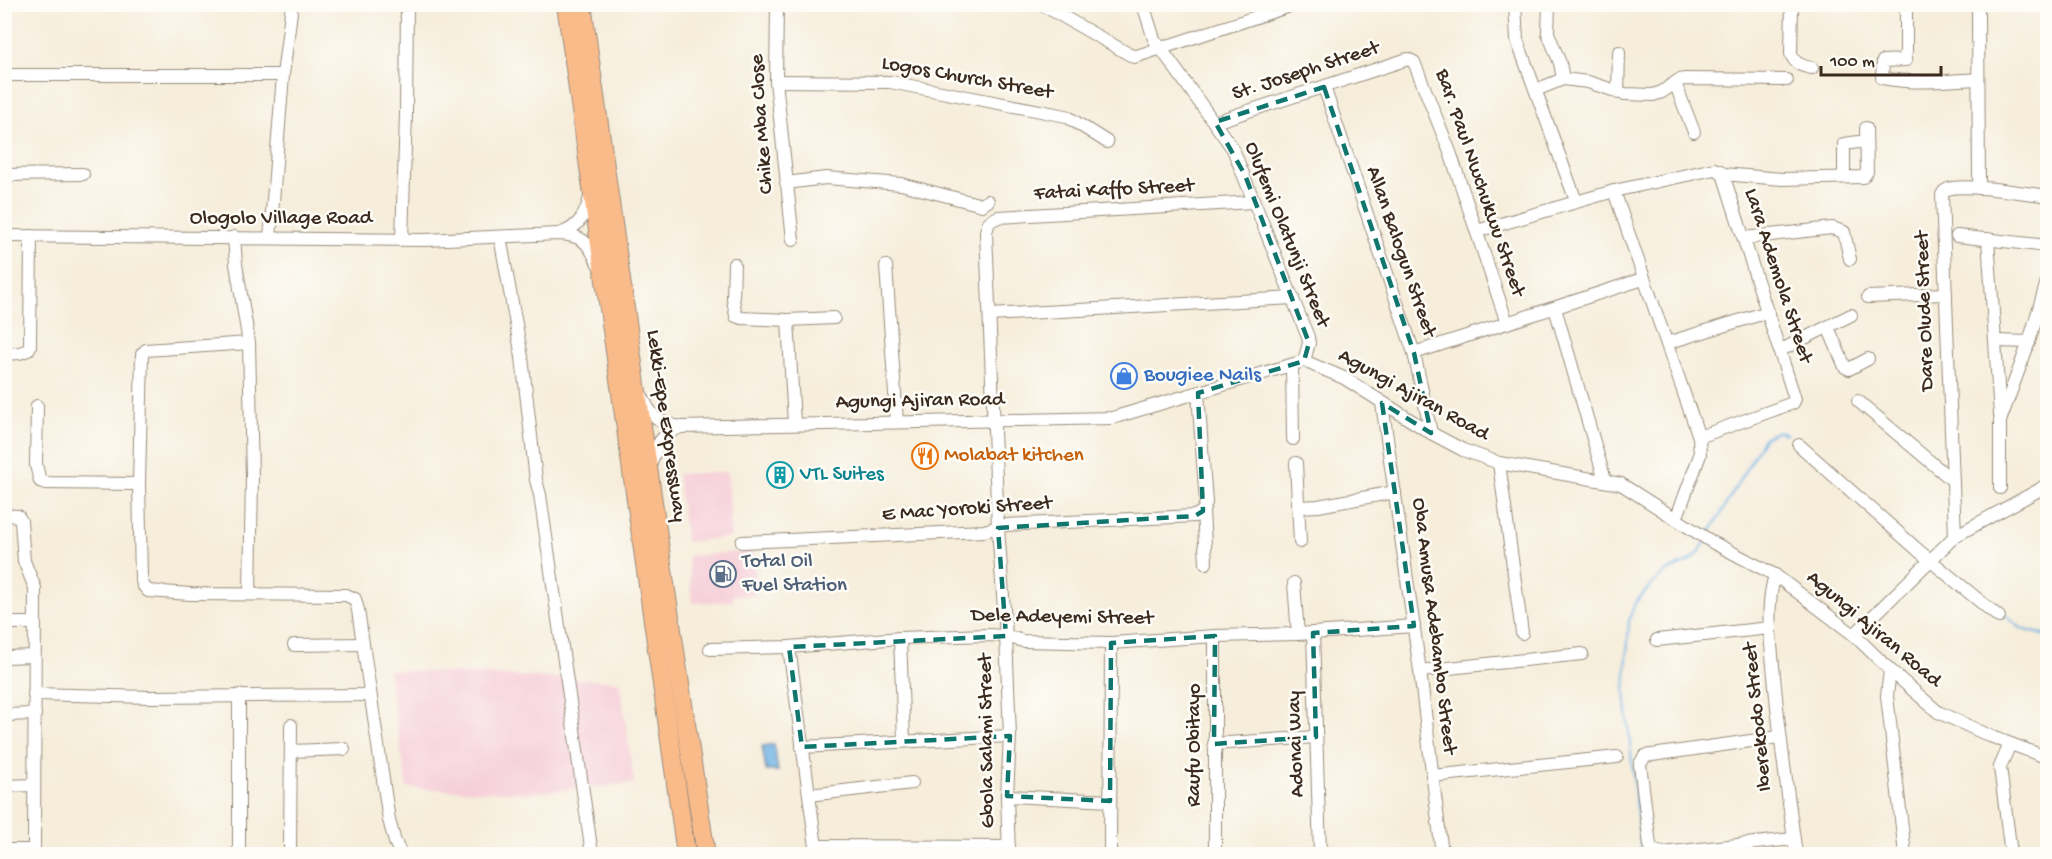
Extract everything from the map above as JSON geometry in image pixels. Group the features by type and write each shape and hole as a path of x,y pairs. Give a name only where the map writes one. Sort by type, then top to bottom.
{"highway":[{"name":"Lekki-Epe Expressway","path":"566,4 686,855"},
{"name":"Lekki-Epe Expressway","path":"582,4 706,855"}],"street":[{"path":"270,238 283,75 292,4"},
{"path":"402,239 407,4"},
{"name":"Chike Mba Close","path":"777,4 776,81 793,240"},
{"path":"1041,4 1134,57 1280,7 1296,4"},
{"name":"Olufemi Olatunji Street","path":"1143,4 1154,39 1233,149 1309,343 1298,363 1293,440"},
{"path":"1515,4 1517,40 1576,201"},
{"path":"1549,4 1548,33 1560,63 1563,79"},
{"path":"1792,4 1791,54 1798,64 1812,68"},
{"path":"1906,4 1905,60 1883,61 1882,78 1917,82 1978,79"},
{"path":"1978,4 1978,188"},
{"path":"1618,93 1619,52"},
{"name":"St. Joseph Street","path":"1215,122 1408,59"},
{"name":"Bar. Paul Nwchukwu Street","path":"1408,59 1418,68 1477,231 1507,323"},
{"path":"4,75 283,75"},
{"path":"1536,90 1563,79 1588,82 1618,93 1653,95 1684,79 1787,80"},
{"name":"Logos Church Street","path":"776,81 890,82 1066,116 1107,142"},
{"path":"1675,83 1694,132"},
{"name":"Allan Balogun Street","path":"1324,87 1414,353 1431,433"},
{"path":"1723,174 1782,179 1863,177 1865,175 1866,128"},
{"path":"1844,177 1844,144 1866,141"},
{"name":"Lara Ademola Street","path":"1477,231 1614,191 1714,169 1720,171 1723,174 1781,350 1795,401 1699,437"},
{"path":"4,175 83,174"},
{"path":"558,234 574,227 584,216 590,193 591,175"},
{"path":"786,183 826,178 901,184 982,205 988,201"},
{"name":"Dare Olude Street","path":"1955,536 1942,195 1950,188 1978,188 2042,195 2048,192"},
{"path":"1614,191 1699,437 1700,454 1676,519"},
{"name":"Fatai Kaffo Street","path":"986,232 989,222 998,217 1253,202"},
{"path":"1744,238 1833,228 1844,232 1850,259"},
{"name":"Gbola Salami Street","path":"986,232 992,420 1010,736 1007,796 1009,851"},
{"path":"558,234 577,237 590,246 607,288"},
{"name":"Ologolo Village Road","path":"4,236 402,239 558,234"},
{"path":"4,354 20,353 28,350 30,346 32,236"},
{"path":"1957,236 2048,246"},
{"path":"234,237 236,264 249,343 252,477 250,594"},
{"path":"500,237 522,357 536,480 563,647 568,697 592,855"},
{"path":"1988,239 2001,422 2000,488"},
{"path":"734,264 733,299 736,316 788,320 834,318"},
{"path":"886,266 897,422"},
{"path":"2001,422 2048,278"},
{"path":"1414,353 1643,279"},
{"path":"1868,297 1946,294"},
{"path":"990,315 1293,298"},
{"path":"1555,308 1605,480"},
{"path":"1667,343 1767,312"},
{"path":"1781,350 1851,315"},
{"path":"788,320 794,423"},
{"path":"1828,327 1845,367 1849,369 1868,359"},
{"path":"1996,341 2029,342"},
{"path":"249,343 146,350 142,354 139,484 143,585 148,591 190,594 346,595 355,599 389,820 401,855"},
{"name":"Agungi Ajiran Road","path":"681,427 1112,418 1298,363 1344,378 1431,433 1463,450 1499,463 1621,484 1706,539 1775,575 1854,634 1890,670 1938,712 2048,758"},
{"path":"635,380 652,414 666,425 681,427"},
{"path":"1198,393 1206,503 1199,513 1206,563"},
{"path":"1858,402 1952,480"},
{"name":"Oba Amusa Adebambo Street","path":"1382,403 1420,671 1442,855"},
{"path":"37,406 36,465 40,481 45,483 139,484"},
{"path":"650,468 656,447 662,439 669,432 681,427"},
{"path":"1799,445 1931,561 1999,617"},
{"path":"1296,463 1300,542"},
{"path":"1499,463 1522,633"},
{"path":"1854,634 1955,536 2048,483"},
{"path":"1299,507 1318,506 1395,492"},
{"name":"E Mac Yoroki Street","path":"742,542 984,531 1006,525 1199,513"},
{"path":"4,515 18,516 21,521 24,561 35,588 34,852 4,850"},
{"name":"Iberekodo Street","path":"1775,575 1770,592 1770,628 1779,737 1796,855"},
{"path":"1294,583 1298,634"},
{"path":"4,622 34,623"},
{"name":"Dele Adeyemi Street","path":"710,649 789,647 900,638 1006,636 1023,641 1111,643 1414,626"},
{"path":"1657,640 1770,628"},
{"name":"Adonai Way","path":"1313,633 1320,855"},
{"name":"Raufu Obitayo","path":"1215,636 1215,855"},
{"path":"900,638 904,741"},
{"path":"1110,855 1111,643"},
{"path":"294,645 363,644"},
{"path":"789,647 816,850 1009,851"},
{"path":"1420,671 1582,654"},
{"path":"4,657 34,656"},
{"path":"1890,670 1887,696 1905,855"},
{"path":"34,694 150,697 369,695"},
{"path":"239,695 239,855"},
{"path":"4,715 35,714"},
{"path":"291,725 290,850 292,855"},
{"path":"802,747 1010,736"},
{"path":"1214,744 1316,736"},
{"path":"1779,737 1645,756 1640,764 1650,846 1652,850 1663,853 1793,839"},
{"path":"2010,744 2000,767 2011,855"},
{"path":"291,751 344,749"},
{"path":"1432,776 1617,757"},
{"path":"809,795 912,783"},
{"path":"4,786 34,785"},
{"path":"1007,796 1110,801"}],"highlighted area":[{"path":"1324,87 1414,353 1431,433 1382,403 1414,626 1313,633 1316,737 1214,744 1215,636 1111,643 1110,801 1007,796 1010,736 802,747 789,647 1006,636 998,528 1195,516 1203,511 1198,393 1304,361 1309,343 1245,175 1215,122"}],"shaded area":[{"path":"728,472 731,537 686,542 677,474"},
{"name":"Total Oil Fuel Station","path":"754,551 756,595 733,595 733,601 692,603 688,556"},
{"path":"388,670 620,681 634,783 530,793 407,788"}],"water":[{"path":"774,744 778,771 766,771 762,746"}],"waterway":[{"path":"1709,534 1764,438 1778,431 1786,434"},
{"path":"1641,854 1625,692 1629,620 1635,603 1653,583 1667,571 1690,561 1698,554 1705,542"},
{"path":"1983,596 1997,608"},
{"path":"2002,612 2022,629 2048,636"}],"place":[{"name":"Bougiee Nails","path":"1124,376"},
{"name":"Molabat kitchen","path":"925,456"},
{"name":"VTL Suites","path":"780,475"},
{"name":"Total Oil Fuel Station","path":"723,574"}]}
